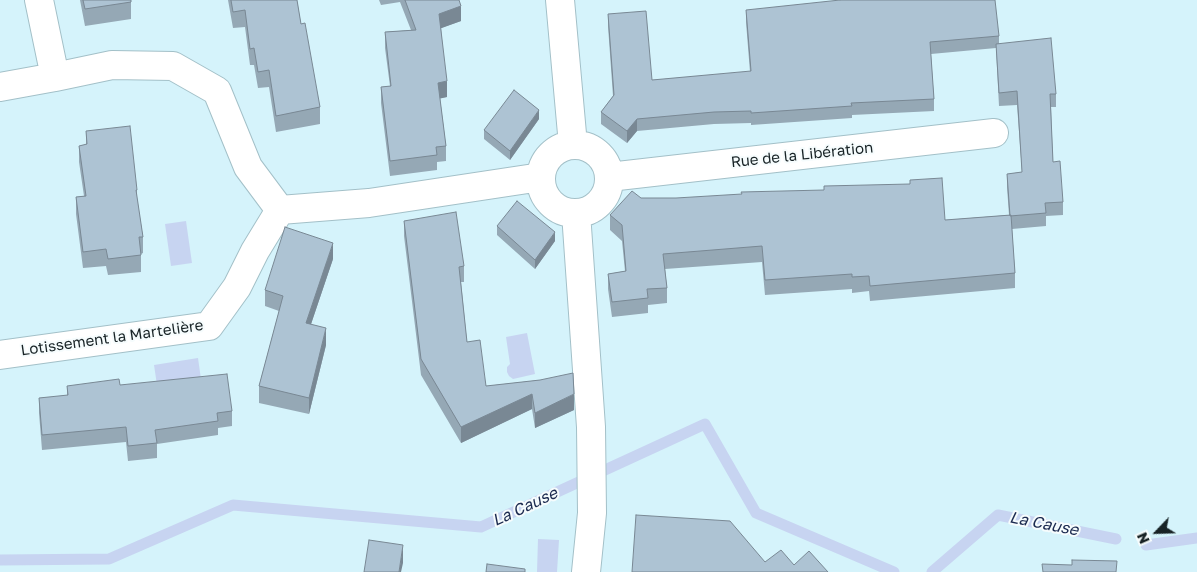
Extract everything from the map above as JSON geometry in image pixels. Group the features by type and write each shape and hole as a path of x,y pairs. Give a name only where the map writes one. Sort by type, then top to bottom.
{"street":[{"path":"39,0 55,77"},
{"path":"560,0 573,145"},
{"path":"0,87 112,65 173,66 217,91 248,167 280,210 369,202 541,177"},
{"name":"Rue de la Libération","path":"609,177 994,133"},
{"path":"569,145 580,145 591,149 600,156 606,166 609,177 608,188 596,206 587,211 576,213 565,211 547,199 541,177 544,166 550,156 558,149 569,145"},
{"name":"Lotissement la Martelière","path":"0,355 208,326 237,287 255,251 280,210"},
{"path":"576,213 591,427 592,513 586,572"}],"water":[{"path":"186,221 192,263 171,266 165,224"},
{"path":"527,333 535,374 513,379 507,372 507,367 510,364 506,337"},
{"path":"198,358 201,379 157,385 154,365"},
{"path":"538,539 559,540 557,572 537,572"}],"building":[{"path":"83,0 131,0 131,2 85,9"},
{"path":"231,0 297,0 301,24 305,23 320,107 276,116 269,70 258,72 254,48 250,49 245,10 233,12"},
{"path":"405,0 459,0 461,6 439,14 447,81 438,83 446,146 436,147 437,155 390,161 381,87 391,86 385,32 416,30"},
{"path":"840,0 995,0 999,36 930,42 934,99 851,103 852,106 751,113 751,111 714,112 637,119 627,131 601,112 614,95 608,14 646,11 652,80 751,71 746,10"},
{"path":"1051,38 1056,94 1050,94 1053,162 1060,161 1063,202 1045,203 1046,213 1010,216 1007,174 1022,172 1017,91 999,93 996,44"},
{"path":"514,90 539,110 510,151 484,130"},
{"path":"130,126 143,237 139,237 141,255 108,259 106,249 83,252 76,197 86,196 79,146 87,144 86,131"},
{"path":"942,178 945,220 1011,215 1015,273 870,286 869,276 852,277 852,274 765,280 762,246 663,254 667,288 647,289 648,298 612,302 608,274 626,271 622,225 610,215 632,191 641,198 676,198 742,194 741,192 824,190 824,186 910,184 910,180"},
{"path":"517,201 555,232 535,260 497,226"},
{"path":"456,212 464,266 459,267 467,342 480,340 486,386 540,380 573,373 574,394 535,413 532,394 461,427 421,359 404,221"},
{"path":"285,227 333,243 306,323 326,328 309,398 259,386 283,296 265,290"},
{"path":"227,374 232,411 217,413 218,421 155,430 157,443 128,446 126,427 42,435 39,398 68,395 67,386 119,379 120,385"},
{"path":"636,515 730,521 765,562 781,550 794,565 809,551 828,572 632,572"},
{"path":"369,540 403,545 399,572 364,572"},
{"path":"1072,560 1117,561 1116,572 1043,572 1042,564 1072,565"},
{"path":"487,564 525,569 525,572 486,572"}],"waterway":[{"name":"La Cause","path":"0,560 109,559 233,505 481,527 705,424 756,513 894,572"},
{"name":"La Cause","path":"932,572 998,515 1116,539"},
{"name":"La Cause","path":"1146,545 1197,538"}]}
